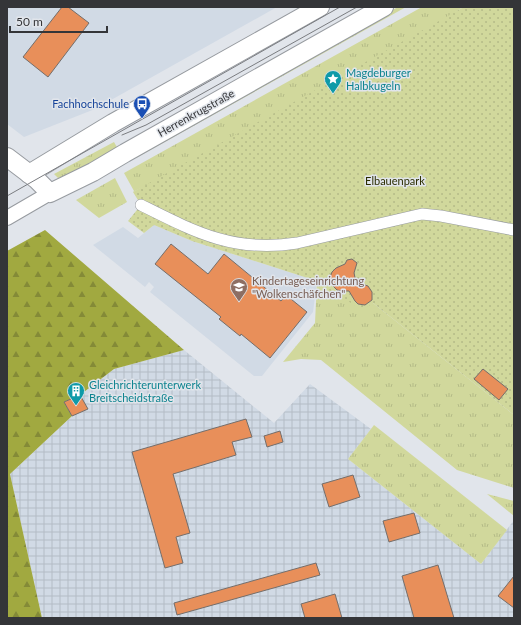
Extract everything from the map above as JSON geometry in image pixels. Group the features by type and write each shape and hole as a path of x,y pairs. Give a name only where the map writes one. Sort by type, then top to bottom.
{"street":[{"path":"29,174 120,119 320,7"},
{"name":"Herrenkrugstraße","path":"7,218 50,193 93,172 384,7"},
{"path":"7,157 50,193"},
{"path":"141,205 206,236 229,242 259,246 277,246 297,243 422,214 441,216 514,230"}],"shaded area":[{"path":"7,7 277,7 95,109 24,137 7,124"},
{"name":"Kindertageseinrichtung \"Wolkenschäfchen\"","path":"154,225 192,241 317,281 313,312 262,376 254,376 150,292 154,287 149,282 145,287 93,245 123,227 138,238"},
{"path":"184,350 274,423 310,384 371,429 348,459 481,564 514,520 514,618 42,618 10,474 72,416 87,409 80,395 114,369"}],"green space":[{"path":"398,7 406,7 136,158 132,156"},
{"path":"422,7 463,7 454,13 464,7 514,7 133,192 134,191 124,173"},
{"name":"Elbauenpark","path":"464,7 514,7 514,415 373,303 363,310 329,290 326,279 317,281 192,241 154,225 144,233 128,221 141,205 133,192"},
{"path":"114,142 118,149 69,175 58,178 54,174"},
{"path":"115,178 127,202 99,218 76,200"},
{"path":"45,230 184,350 114,369 80,395 64,402 72,416 10,474 42,618 7,618 7,251"},
{"path":"326,278 373,303 514,415 514,488 457,470 321,360 301,359 283,362 315,323 317,281"},
{"path":"374,425 507,530 481,564 348,459"},
{"path":"487,494 514,501 514,516"}],"building":[{"path":"62,7 68,7 89,23 48,77 23,57"},
{"path":"171,244 208,274 224,254 281,301 286,295 307,312 270,358 241,334 240,336 219,319 221,317 155,264"},
{"path":"352,259 357,263 354,273 356,282 368,286 372,292 372,300 365,305 358,304 349,291 337,290 331,282 330,277 332,272 336,268 345,264 347,260"},
{"path":"483,369 508,389 499,400 474,379"},
{"name":"Gleichrichterunterwerk Breitscheidstraße","path":"80,395 88,409 72,416 64,402"},
{"path":"246,419 252,437 232,442 236,455 173,474 190,533 176,537 183,563 165,568 132,452"},
{"path":"280,431 283,442 267,447 264,436"},
{"path":"353,475 360,497 329,507 322,484"},
{"path":"414,513 420,533 389,542 383,521"},
{"path":"316,563 320,575 177,615 174,603"},
{"path":"438,565 454,618 414,618 402,576"},
{"path":"514,576 514,608 498,596"},
{"path":"335,594 342,618 305,618 301,604"}],"tram line":[{"path":"7,196 340,7"},
{"path":"122,135 146,125 357,7"}],"place":[{"name":"Magdeburger Halbkugeln","path":"333,94"},
{"name":"Fachhochschule","path":"142,119"},
{"name":"Kindertageseinrichtung \"Wolkenschäfchen\"","path":"239,302"},
{"name":"Gleichrichterunterwerk Breitscheidstraße","path":"76,406"}]}
